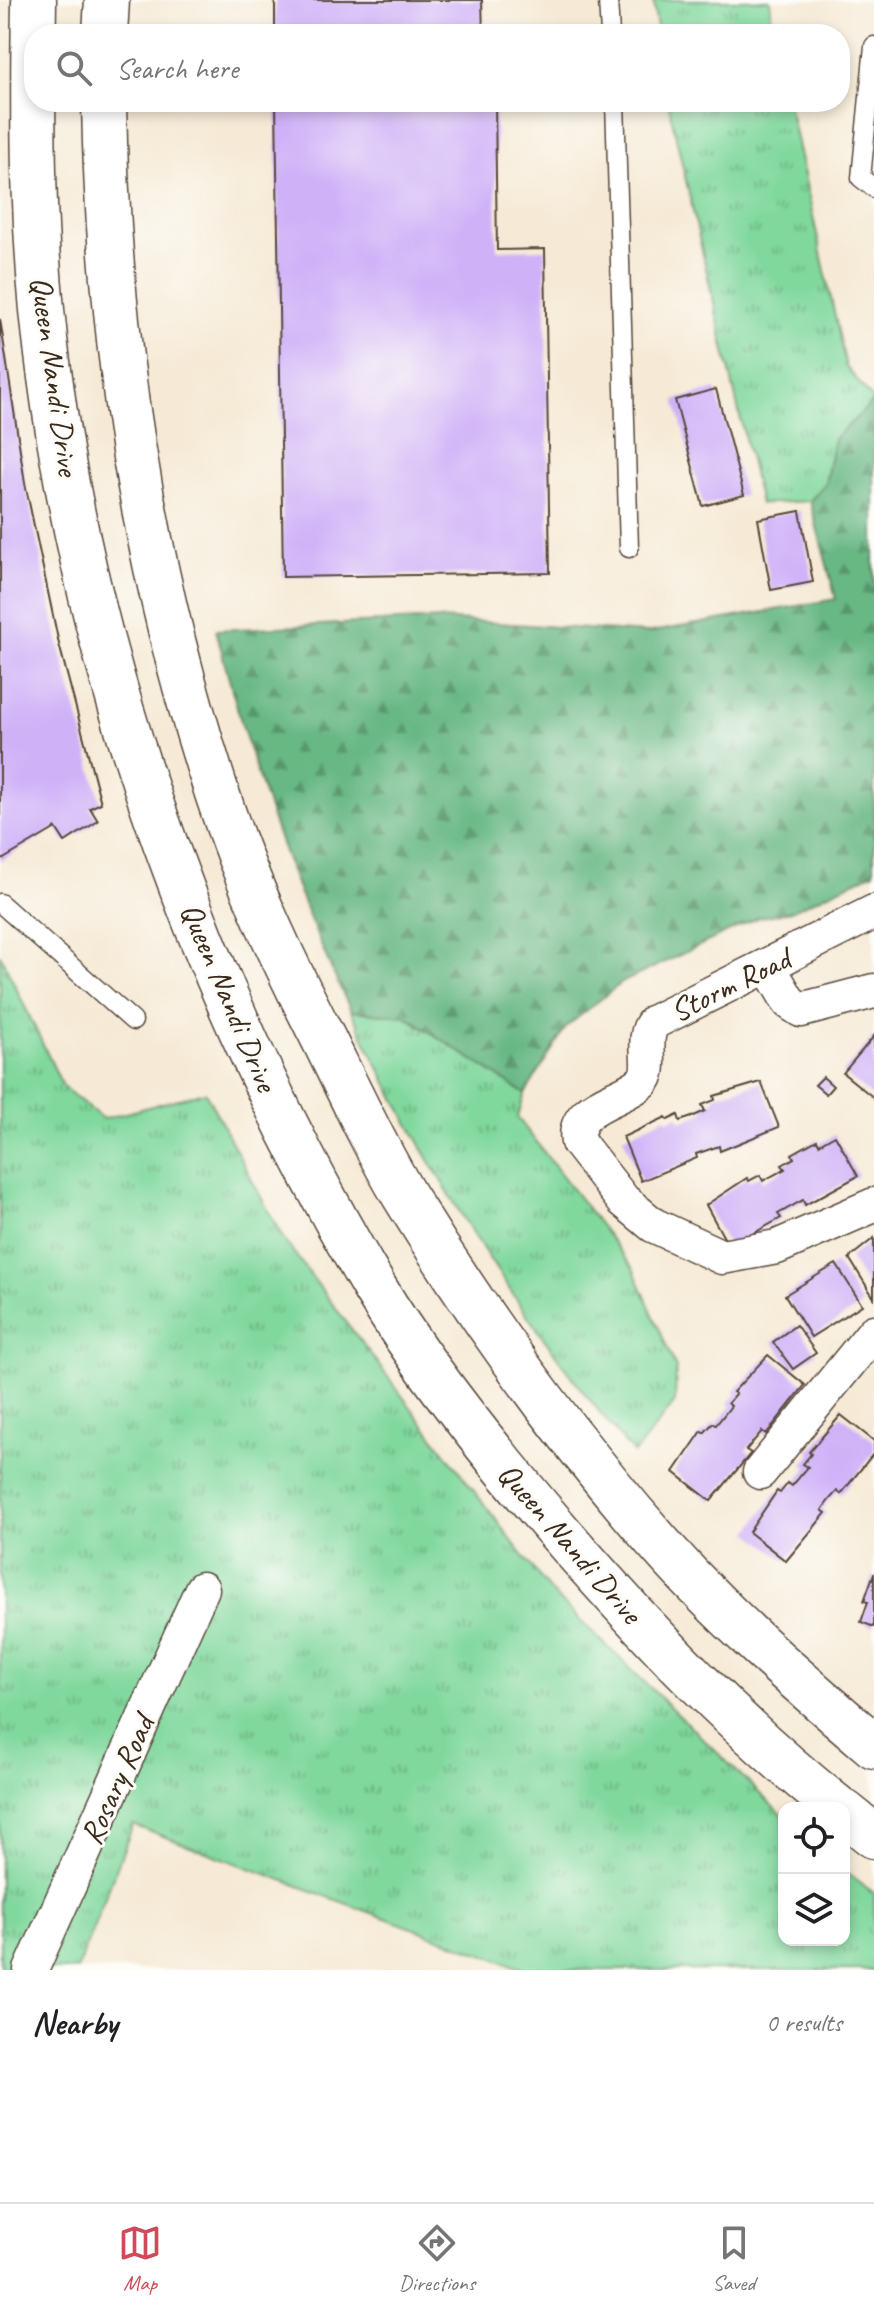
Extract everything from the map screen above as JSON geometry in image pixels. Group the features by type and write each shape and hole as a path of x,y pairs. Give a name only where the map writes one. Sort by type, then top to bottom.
{"main road":[{"name":"Queen Nandi Drive","path":"34,0 34,24"},
{"path":"106,24 107,0"},
{"name":"Queen Nandi Drive","path":"33,112 33,186 49,370 79,539 132,745 187,901 262,1078 376,1290 489,1451 634,1618 726,1710 831,1802"},
{"name":"Queen Nandi Drive","path":"104,112 106,220 123,399 152,556 218,797 276,946 404,1194 557,1420 657,1541 748,1636 874,1746"},
{"path":"850,1817 874,1836"}],"street":[{"name":"Storm Road","path":"874,912 654,1022 646,1040 647,1070 642,1081 585,1115 579,1124 578,1142 623,1200 653,1225 722,1257 777,1247 874,1205"},
{"path":"768,966 789,1002 801,1010 874,991"},
{"path":"760,1472 874,1332"},
{"name":"Rosary Road","path":"31,1970 202,1589"}],"lane":[{"path":"608,0 609,24"},
{"path":"874,46 861,178 874,188"},
{"path":"615,112 629,548"},
{"path":"0,903 133,1021"}],"green space":[{"path":"653,0 770,0 772,24 657,24"},
{"path":"670,112 790,112 846,367 874,401 834,439 825,484 810,501 760,504"},
{"path":"874,401 874,872 791,911 757,918 621,983 566,1027 525,1094 406,1016 351,1011 310,918 274,824 216,630 440,619 646,633 836,599 810,501 825,484 834,439"},
{"path":"0,954 63,1087 103,1119 205,1092 284,1240 550,1591 778,1811 778,1946 850,1946 850,1875 874,1893 874,1970 526,1970 133,1825 77,1970 0,1970"},
{"path":"351,1011 405,1016 525,1094 517,1117 633,1268 676,1368 675,1402 634,1454 552,1350 478,1242 411,1128"}],"building":[{"path":"275,0 482,0 483,24 275,24"},
{"path":"276,112 495,112 497,250 545,249 550,573 283,577"},
{"path":"0,319 25,483 59,644 101,803 90,808 98,821 65,842 56,828 0,861"},
{"path":"716,389 744,495 703,506 675,400"},
{"path":"800,511 813,582 771,590 758,519"},
{"path":"874,1036 874,1098 843,1073"},
{"path":"823,1077 833,1086 826,1094 815,1085"},
{"path":"761,1082 779,1127 720,1151 719,1146 696,1154 697,1158 641,1181 623,1137 666,1117 668,1120 678,1115 680,1121 692,1117 705,1111 702,1105 715,1100 714,1096"},
{"path":"835,1135 858,1176 805,1205 803,1200 778,1214 781,1218 729,1247 706,1205 747,1178 749,1181 760,1175 763,1181 785,1169 782,1165 794,1158 792,1154 817,1140 819,1144"},
{"path":"874,1238 874,1298 849,1258"},
{"path":"836,1264 862,1305 811,1337 785,1295"},
{"path":"796,1325 816,1353 793,1369 773,1342"},
{"path":"768,1355 805,1385 766,1434 762,1431 746,1450 751,1453 711,1501 674,1472 702,1431 704,1433 713,1423 716,1425 731,1406 728,1403 736,1394 733,1392"},
{"path":"841,1415 874,1441 874,1453 841,1494 837,1491 829,1500 822,1510 826,1513 786,1561 749,1532 777,1491 780,1493 788,1483 792,1486 808,1467 803,1464 811,1454 809,1452"},
{"path":"874,1573 874,1627 861,1622 868,1602 864,1601"}]}
